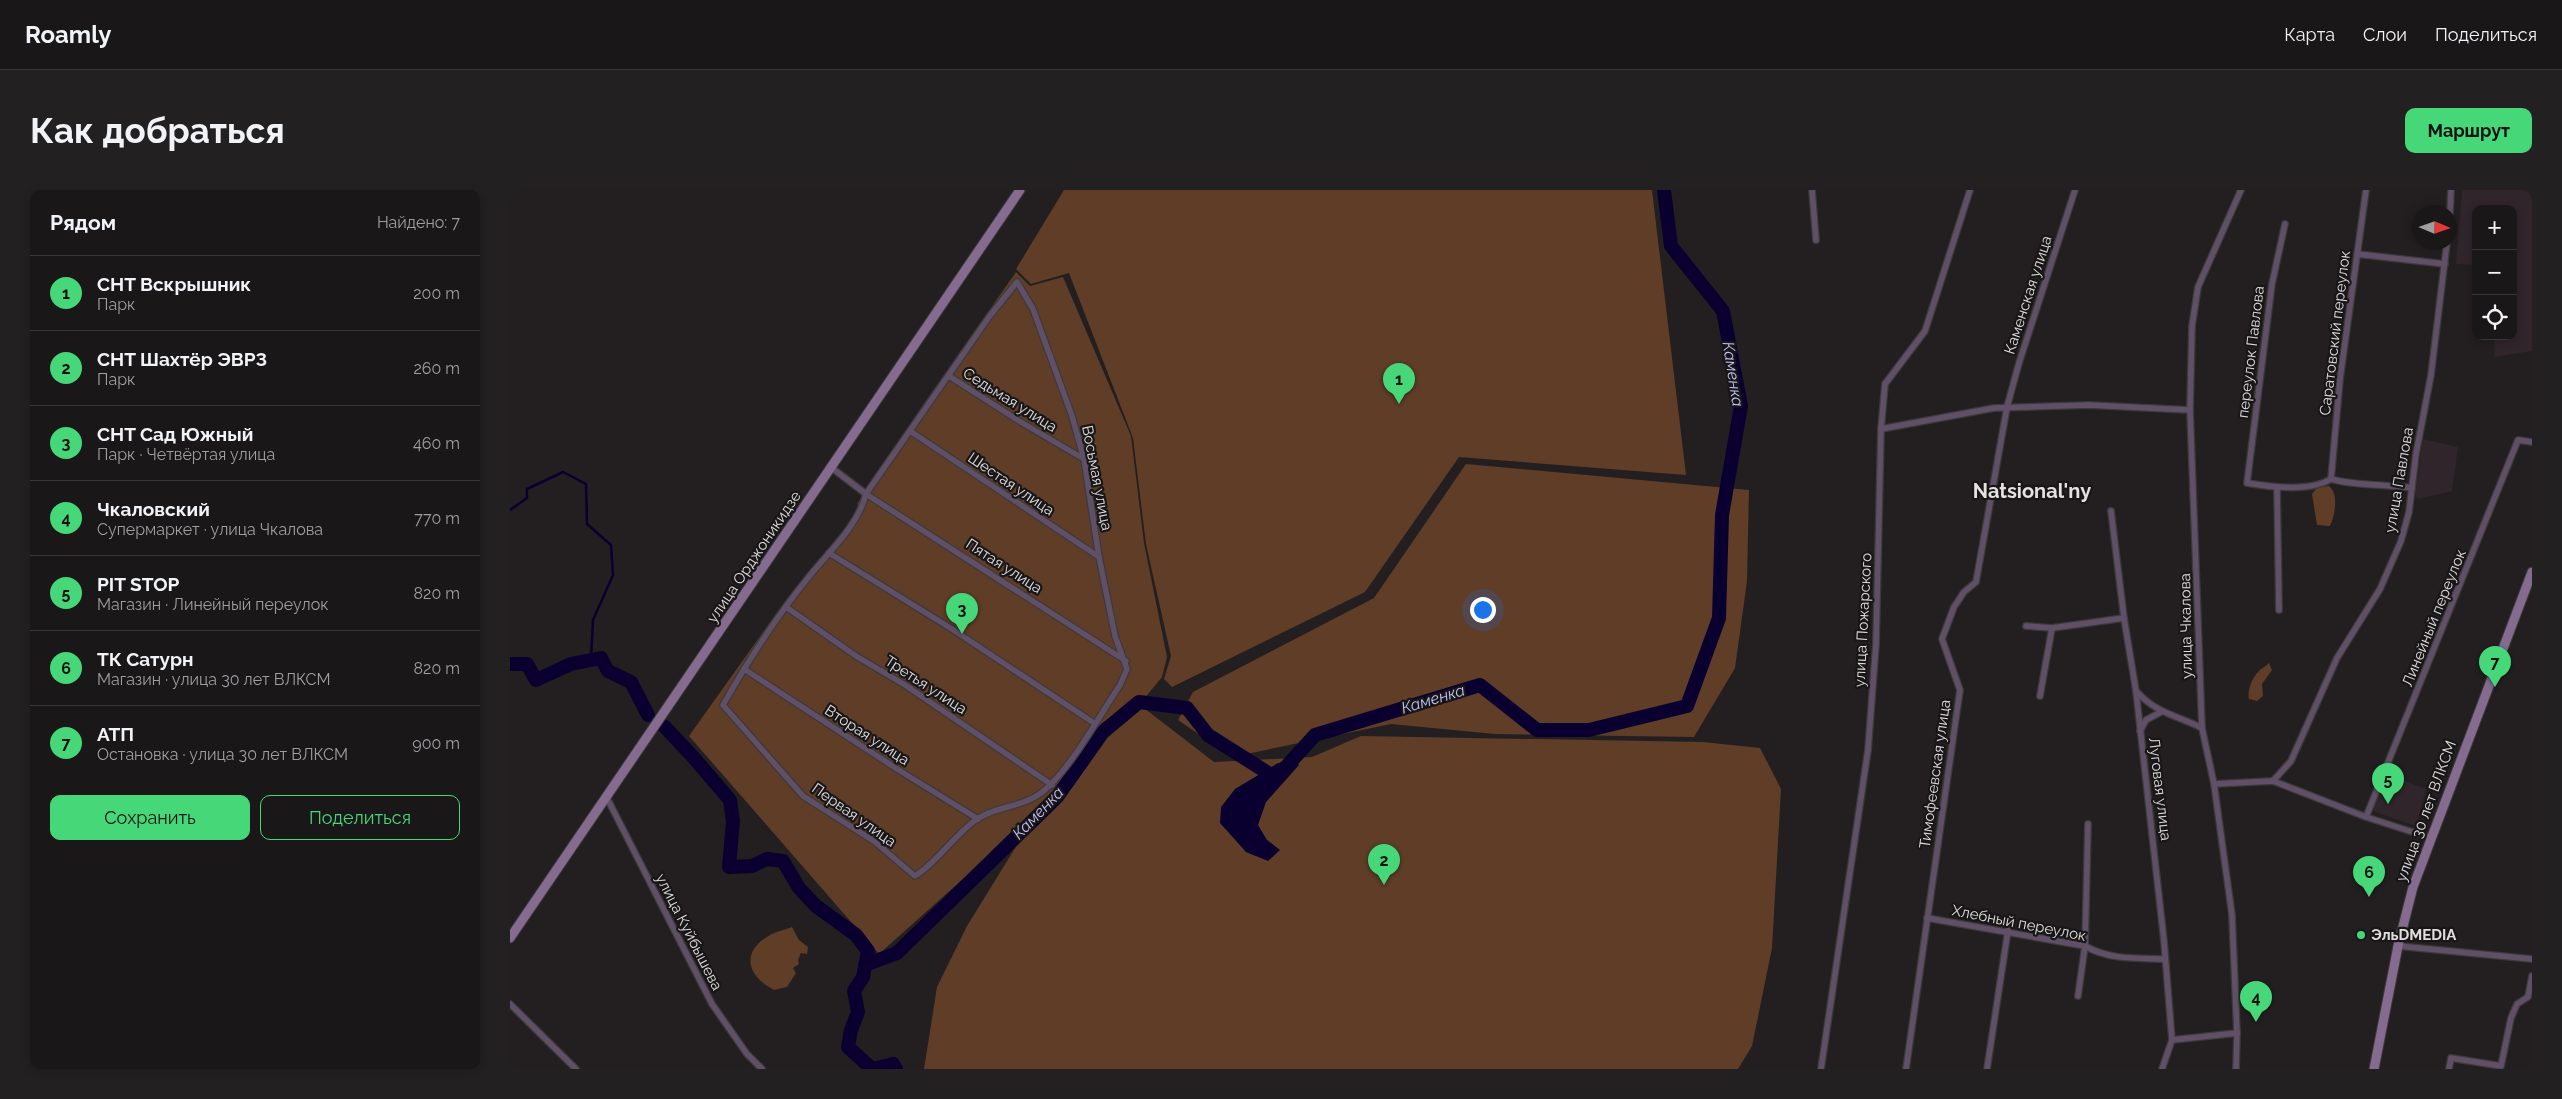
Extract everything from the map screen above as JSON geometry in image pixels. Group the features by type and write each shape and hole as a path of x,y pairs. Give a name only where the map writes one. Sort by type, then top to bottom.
{"main road":[{"name":"улица Орджоникидзе","path":"510,938 1020,190"},
{"name":"улица 30 лет ВЛКСМ","path":"2374,1069 2398,946 2413,887 2532,572"}],"street":[{"path":"1812,190 1816,240"},
{"name":"улица Пожарского","path":"1821,1069 1868,750 1876,634 1881,429 1885,384 1925,331 1970,190"},
{"name":"Каменская улица","path":"2007,408 2019,363 2074,190"},
{"name":"улица Чкалова","path":"2236,1069 2237,1033 2232,914 2214,784 2202,728 2190,410 2192,326 2198,287 2241,190"},
{"name":"Саратовский переулок","path":"2331,479 2340,379 2366,190"},
{"path":"2450,205 2451,190"},
{"name":"переулок Павлова","path":"2277,488 2247,483 2272,284 2285,224"},
{"name":"улица Павлова","path":"2273,781 2291,761 2337,658 2380,588 2401,541 2409,512 2416,454 2431,375 2446,250"},
{"path":"2357,254 2445,264"},
{"name":"Восьмая улица","path":"949,376 989,317 1017,282 1033,308 1072,416 1084,459 1099,557 1115,636 1126,661"},
{"path":"744,669 786,607 853,523 862,508 866,494 949,376"},
{"name":"Седьмая улица","path":"949,376 1018,421 1084,459"},
{"path":"1881,429 1994,408 2089,405 2190,410"},
{"name":"Тимофеевская улица","path":"1906,1069 1960,690 1942,639 1954,607 1964,592 1976,582 2007,408"},
{"name":"Шестая улица","path":"910,431 1099,557"},
{"name":"Линейный переулок","path":"2366,818 2518,440 2532,442"},
{"name":"Пятая улица","path":"832,468 866,494 1126,661"},
{"path":"2279,610 2277,488 2324,483 2331,479 2345,484 2380,484 2412,488"},
{"name":"Луговая улица","path":"2111,511 2124,618 2136,691 2159,883 2172,1040 2162,1069"},
{"path":"829,553 952,629 1094,723"},
{"name":"Третья улица","path":"786,607 856,656 905,685 1052,785"},
{"path":"2026,626 2052,628 2124,618"},
{"path":"2040,696 2052,628"},
{"path":"978,818 992,811 1022,804 1052,785 1120,685 1127,669 1126,661"},
{"name":"Первая улица","path":"744,669 723,705 803,796 875,842 915,876 926,869 956,837 978,818"},
{"name":"Вторая улица","path":"744,669 897,769 978,818"},
{"path":"2136,691 2161,712 2181,717 2202,728"},
{"path":"2140,730 2146,720 2161,712"},
{"path":"2214,784 2273,781 2366,818 2431,838"},
{"name":"улица Куйбышева","path":"607,798 712,1004 741,1046 762,1069"},
{"path":"2078,996 2085,946 2088,824"},
{"name":"Хлебный переулок","path":"1927,918 2008,930 2085,946 2098,954 2109,956 2165,959"},
{"path":"1987,1069 2008,930"},
{"path":"2398,946 2532,959"},
{"path":"2450,1069 2451,1058 2501,1066 2511,1018 2518,1004 2528,997 2532,976"},
{"path":"510,1004 576,1069"},
{"path":"2172,1040 2237,1033"}],"shaded area":[{"path":"1064,190 1652,190 1686,475 1459,457 1365,592 1172,687 1164,679 1171,656 1146,544 1133,438 1069,273 1031,284 1016,269"},
{"path":"2462,190 2532,190 2532,351 2494,357 2495,340 2517,340 2517,205 2472,205 2472,265 2456,264"},
{"path":"1016,272 1030,286 1063,277 1131,436 1144,543 1167,657 1162,677 1143,700 1102,723 1040,810 879,954 689,736 778,611 783,608 845,532 860,507 857,504 925,402"},
{"path":"2423,439 2458,447 2452,491 2418,499 2415,495"},
{"path":"1466,464 1749,490 1747,581 1735,668 1694,737 1495,734 1391,724 1232,757 1178,720 1193,692 1374,598"},
{"path":"2329,486 2335,499 2335,511 2332,521 2330,526 2317,525 2312,494 2317,488"},
{"path":"2269,663 2272,670 2262,684 2263,696 2257,701 2249,699 2249,688 2252,681 2256,674"},
{"path":"1140,705 1214,762 1312,757 1361,736 1703,742 1760,748 1781,789 1772,948 1752,1046 1738,1069 924,1069 937,987 967,926 1017,845 1103,724"},
{"path":"1296,761 1299,765 1266,802 1258,825 1267,840 1280,850 1268,861 1246,852 1220,823 1221,807 1235,789 1278,763"},
{"path":"2387,774 2426,789 2416,826 2375,812 2372,806"},
{"path":"792,927 799,940 808,947 807,954 801,953 798,960 799,964 793,968 796,973 787,987 774,990 758,978 753,971 751,956 760,942 773,934"}],"waterway":[{"name":"Каменка","path":"865,965 897,953 1057,797 1103,732 1139,702 1187,708 1208,735 1276,778 1315,735 1480,685 1537,730 1589,730 1687,706 1719,618 1722,515 1741,406 1723,311 1671,246 1664,190"},
{"path":"510,510 527,498 527,489 563,472 586,484 587,524 611,545 613,575 593,620 591,659"},
{"path":"510,664 527,664 536,680 571,664 601,658 608,671 631,682 648,715"},
{"path":"665,727 730,800 733,821 729,867 752,866 767,859 783,861 799,888 816,906 856,935 868,951 863,977 854,991 858,1012 851,1030 848,1047 872,1069"},
{"path":"873,1069 893,1064 896,1069"}],"place":[{"name":"СНТ Вскрышник","path":"1399,404"},
{"name":"СНТ Сад Южный","path":"962,634"},
{"name":"АТП","path":"2495,687"},
{"name":"PIT STOP","path":"2388,804"},
{"name":"СНТ Шахтёр ЭВРЗ","path":"1384,885"},
{"name":"ТК Сатурн","path":"2369,897"},
{"name":"ЭльDMEDIA","path":"2361,935"},
{"name":"Чкаловский","path":"2256,1022"}],"district":[{"name":"Natsional'ny","path":"2032,491"}]}
